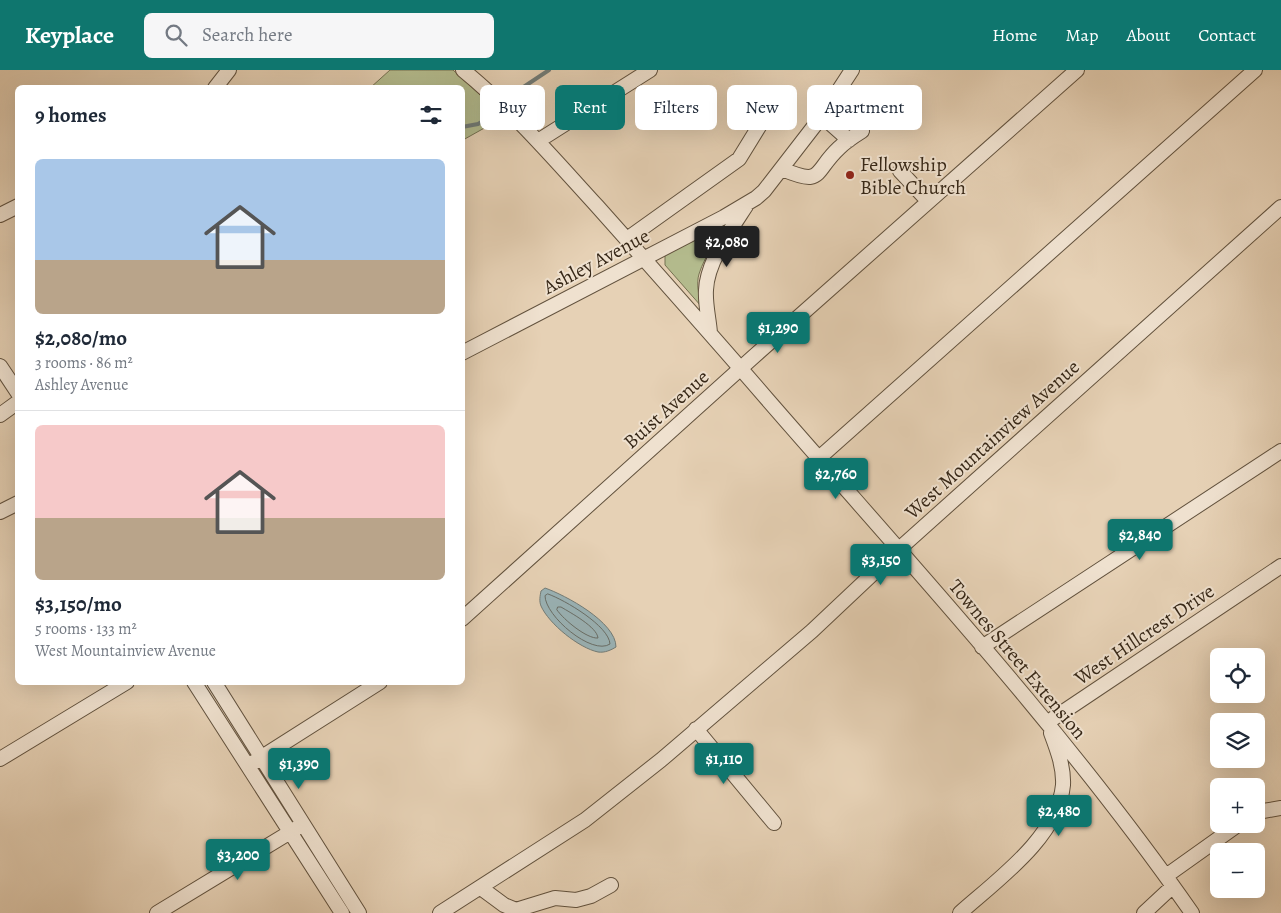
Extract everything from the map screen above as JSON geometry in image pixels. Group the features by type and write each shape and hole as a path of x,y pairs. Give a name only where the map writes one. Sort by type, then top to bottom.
{"street":[{"path":"217,85 229,70"},
{"name":"Townes Street Extension","path":"463,70 483,86 538,141 627,239 1048,722 1170,881 1192,913"},
{"path":"538,141 650,70"},
{"name":"Ashley Avenue","path":"842,85 852,70"},
{"name":"Buist Avenue","path":"465,617 740,368 1077,70"},
{"path":"819,458 1255,70"},
{"path":"627,239 739,159 758,130"},
{"name":"Ashley Avenue","path":"465,351 748,204 764,191 811,130"},
{"path":"838,130 849,140"},
{"path":"782,169 802,178 821,172 839,148 862,131"},
{"path":"900,170 928,201"},
{"name":"Ashley Avenue","path":"710,333 706,291 710,271 732,227 748,204"},
{"name":"West Mountainview Avenue","path":"440,913 585,820 661,760 812,631 898,550 1281,206"},
{"path":"0,215 15,208"},
{"path":"0,366 15,388"},
{"path":"0,415 15,404"},
{"path":"982,647 1281,451"},
{"path":"0,512 15,504"},
{"name":"West Hillcrest Drive","path":"1048,722 1281,566"},
{"path":"0,759 122,685"},
{"path":"196,685 342,913"},
{"path":"216,685 359,913"},
{"path":"247,767 375,685"},
{"path":"960,913 1032,847 1047,829 1055,813 1063,784 1062,770 1048,722"},
{"path":"696,729 774,824"},
{"path":"1265,812 1281,808"},
{"path":"157,913 303,824"},
{"path":"1144,913 1170,881 1228,833"},
{"path":"481,888 504,905 516,910 554,898 576,900 591,896 611,884"}],"green space":[{"path":"390,70 453,70 480,95 481,130 465,139 465,85 373,85"},
{"path":"732,218 709,252 699,274 698,286 701,306 665,265 665,253"}],"water":[{"path":"545,588 576,603 599,619 608,628 614,638 616,647 605,652 590,650 565,634 545,613 541,606 541,591"}],"waterway":[{"path":"526,85 549,70"},
{"path":"465,126 480,123"}],"place":[{"name":"Fellowship Bible Church","path":"850,175"}]}
